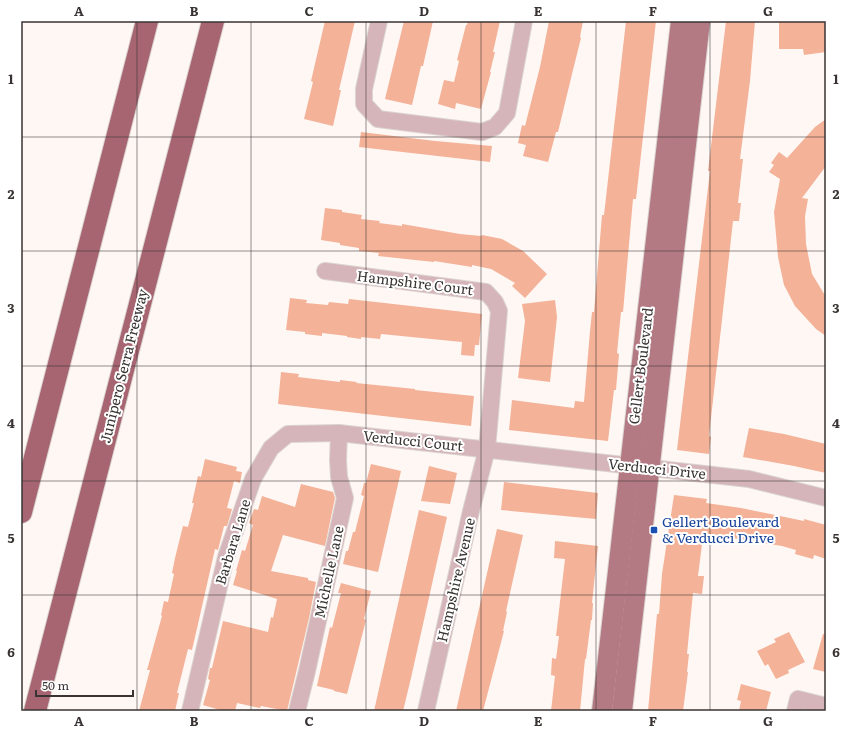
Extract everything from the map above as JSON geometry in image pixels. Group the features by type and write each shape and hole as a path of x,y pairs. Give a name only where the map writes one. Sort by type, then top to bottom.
{"highway":[{"path":"21,512 148,21"},
{"name":"Junipero Serra Freeway","path":"35,711 213,21"}],"main road":[{"name":"Gellert Boulevard","path":"622,711 639,467 681,21"},
{"name":"Gellert Boulevard","path":"602,711 639,467 700,21"}],"street":[{"path":"379,21 364,89 364,104 378,119 482,132 495,127 507,114 524,21"},
{"name":"Hampshire Court","path":"325,271 486,292 495,302 499,311 487,449"},
{"name":"Verducci Court","path":"340,433 487,449"},
{"name":"Barbara Lane","path":"190,711 226,556 253,479 271,448 288,434 340,433"},
{"name":"Michelle Lane","path":"297,711 345,498 338,460 340,433"},
{"name":"Verducci Drive","path":"487,449 749,480 826,498"},
{"name":"Hampshire Avenue","path":"426,711 471,511 487,449"},
{"path":"795,711 798,699 826,706"}],"building":[{"path":"325,21 355,21 339,90 341,90 333,126 304,119"},
{"path":"404,21 433,21 423,66 421,66 412,105 385,99"},
{"path":"468,21 500,21 493,52 495,52 491,72 481,109 456,103 455,109 438,104 444,80 454,82 459,61 457,60"},
{"path":"549,21 583,21 581,38 558,132 556,132 548,162 523,156 526,145 518,143 522,125 525,126 540,67"},
{"path":"626,21 656,21 636,199 633,199 623,312 621,312 617,353 619,354 616,390 614,390 608,441 509,430 512,400 574,408 575,401 584,402 592,312 594,312 602,215 604,215"},
{"path":"726,21 755,21 750,81 740,159 743,159 738,203 741,203 739,221 733,221 709,436 711,437 709,454 677,450"},
{"path":"779,21 826,21 826,52 804,55 803,49 779,49"},
{"path":"826,119 826,166 802,198 808,199 805,216 806,244 812,274 826,297 826,336 816,329 795,306 784,285 778,257 774,212 780,179 769,172 774,165 771,163 779,152 787,158 815,127"},
{"path":"361,132 492,146 490,162 359,147"},
{"path":"325,208 362,215 361,219 380,221 379,223 402,226 402,224 460,234 482,235 502,239 523,251 547,274 525,298 512,286 515,283 491,269 472,265 472,267 434,261 378,256 379,253 359,251 359,248 321,240"},
{"path":"290,298 307,300 306,303 328,305 329,302 348,304 349,299 482,314 479,345 475,345 474,356 461,355 462,342 381,334 380,339 361,337 361,339 322,333 322,336 305,334 305,332 286,330"},
{"path":"555,300 557,317 550,382 518,378 525,321 522,304"},
{"path":"281,372 299,374 298,377 340,382 340,380 474,396 471,426 278,404"},
{"path":"749,428 784,434 826,444 826,473 743,457"},
{"path":"205,459 237,467 236,471 242,472 240,483 234,481 227,508 232,509 227,526 224,526 218,550 215,549 192,650 188,649 177,693 179,693 175,711 139,711 150,670 147,670 162,616 164,601 168,602 174,574 172,573 183,526 188,527 194,503 192,503 198,476 201,477"},
{"path":"371,464 401,471 378,572 343,564 353,532 355,532 364,496 361,495"},
{"path":"429,466 457,473 450,504 421,501"},
{"path":"504,482 598,493 596,519 501,510"},
{"path":"301,484 333,492 335,498 325,546 283,535 271,571 308,578 308,580 316,582 287,711 261,706 260,708 237,703 235,711 220,711 203,705 210,680 208,679 210,668 212,668 223,621 268,632 271,617 273,618 277,599 233,585 242,550 245,551 253,525 249,523 254,509 258,510 262,496 295,507"},
{"path":"674,495 707,499 706,503 741,508 804,521 804,519 826,525 826,559 814,555 813,559 795,554 796,550 782,546 706,534 706,536 703,536 698,576 704,576 702,594 693,593 687,654 689,654 688,672 683,711 648,711 657,614 659,614 662,574"},
{"path":"419,510 447,517 411,678 403,711 374,711"},
{"path":"497,529 523,535 506,611 504,631 483,711 456,711"},
{"path":"555,541 598,546 592,603 592,620 585,659 580,711 551,711 555,676 551,675 552,658 556,659 559,636 556,636 565,559 554,558"},
{"path":"341,583 371,591 364,619 366,620 347,694 317,686 330,627 332,628 341,593 338,593"},
{"path":"789,632 805,662 788,670 789,673 776,679 768,664 765,666 757,651 776,642 774,639"},
{"path":"823,634 826,634 826,672 813,669"},
{"path":"741,684 771,692 766,711 739,711 741,701 737,700"}],"place":[{"name":"Gellert Boulevard & Verducci Drive","path":"654,530"}]}
